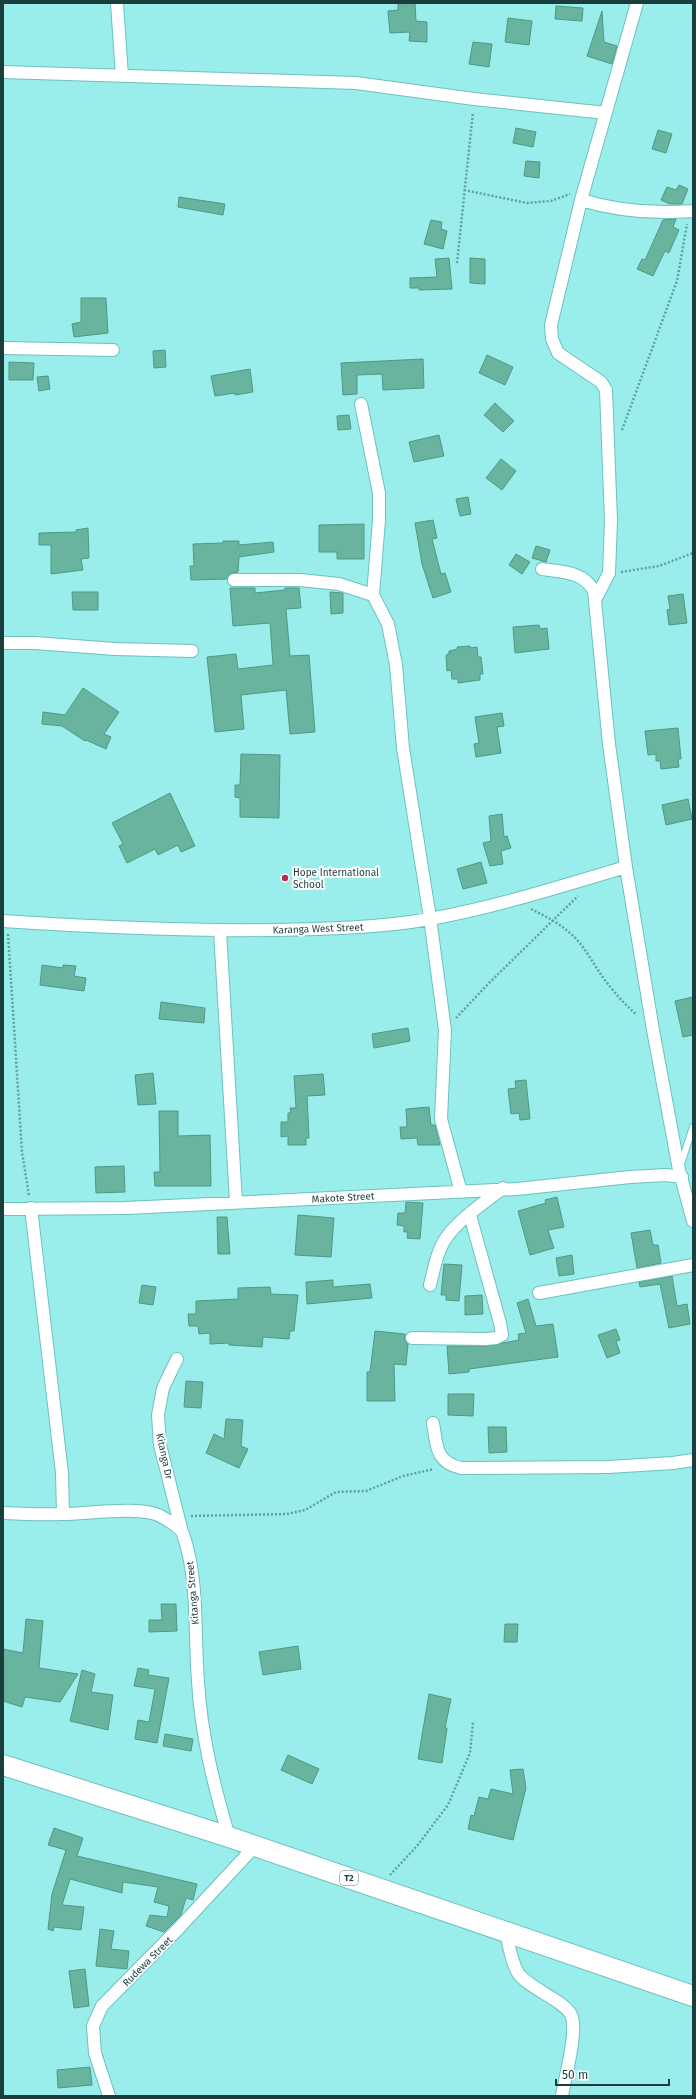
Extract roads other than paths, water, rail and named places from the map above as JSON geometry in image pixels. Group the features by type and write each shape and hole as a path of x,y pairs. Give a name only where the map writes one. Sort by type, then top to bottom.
{"highway":[{"name":"T2","path":"3,1765 229,1837 693,1996"}],"street":[{"path":"117,3 122,76"},
{"path":"595,600 609,573 612,521 606,390 602,382 558,353 552,339 551,325 582,196 637,3"},
{"path":"3,72 356,83 474,99 606,113"},
{"path":"582,196 605,207 635,212 691,211"},
{"path":"3,348 113,350"},
{"path":"361,404 379,493 380,520 373,596 388,624 396,665 403,748 430,918 445,1030 441,1119 461,1192"},
{"path":"542,569 572,574 584,578 594,591 607,729 626,867 653,1030 681,1174 693,1221"},
{"path":"234,580 300,580 339,584 373,596"},
{"path":"3,643 34,643 115,649 192,651"},
{"name":"Karanga West Street","path":"5,922 107,928 220,931 364,927 430,918 513,899 626,867"},
{"path":"220,931 236,1202"},
{"name":"Makote Street","path":"3,1209 126,1208 461,1192 503,1188 530,1188 630,1177 681,1174"},
{"path":"430,1285 440,1248 446,1237 503,1188"},
{"path":"31,1208 62,1473 63,1514"},
{"path":"412,1338 486,1339 496,1338 502,1335 470,1215"},
{"path":"539,1294 693,1265"},
{"name":"Kitanga Dr","path":"177,1359 163,1388 158,1415 160,1445 182,1532"},
{"path":"433,1423 440,1456 449,1465 461,1468 608,1466 673,1463 693,1460"},
{"path":"3,1513 63,1514 135,1511 161,1516 182,1532"},
{"name":"Kitanga Street","path":"182,1532 190,1560 194,1601 198,1681 204,1741 213,1783 229,1837"},
{"name":"Rudewa Street","path":"109,2096 96,2053 93,2026 102,2006 178,1929 255,1846"},
{"path":"506,1932 512,1958 518,1974 533,1987 559,2003 572,2017 573,2035 562,2096"}],"lane":[{"path":"681,1174 693,1127"}],"place":[{"name":"Hope International School","path":"285,878"}]}
